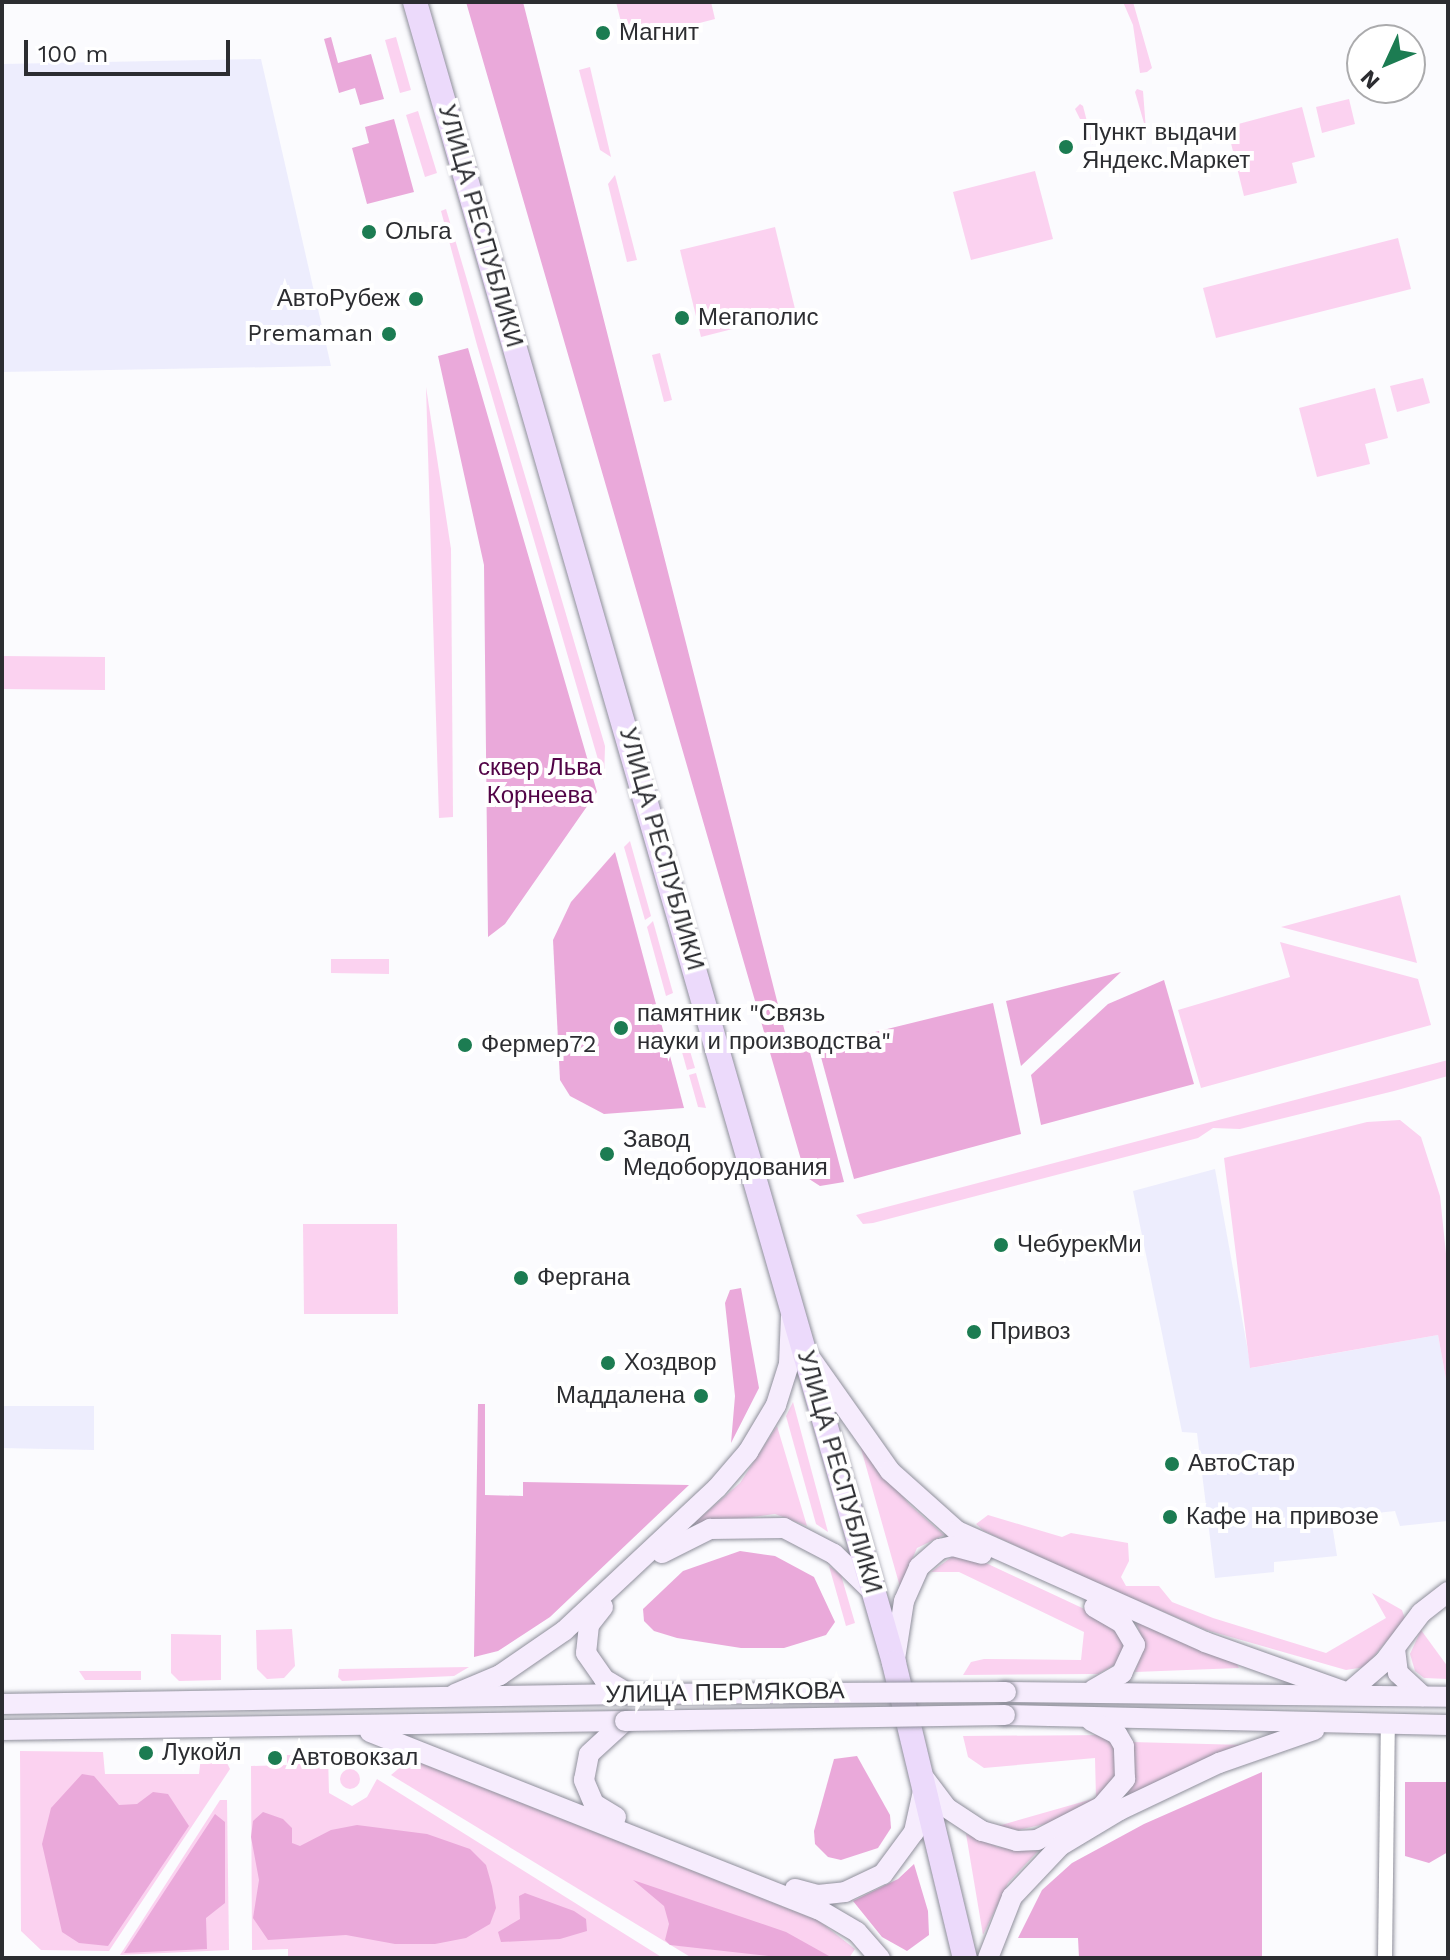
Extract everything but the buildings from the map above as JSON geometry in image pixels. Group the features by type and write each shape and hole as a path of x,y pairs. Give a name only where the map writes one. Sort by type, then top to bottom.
{"main road":[{"name":"УЛИЦА РЕСПУБЛИКИ","path":"415,2 894,1663 925,1779 965,1958"},
{"path":"445,1699 500,1675 564,1631 717,1488 748,1452 776,1405 789,1364 792,1305"},
{"path":"806,1351 883,1463 923,1506 957,1531 1205,1642 1348,1693 1395,1649 1421,1613 1448,1592"},
{"path":"629,1694 592,1666 584,1639 589,1625 647,1565 689,1536 746,1526 784,1528 834,1554 871,1590"},
{"path":"894,1663 904,1601 919,1567 940,1549 953,1546 971,1549 1122,1623 1135,1645 1132,1659 1115,1679 1090,1691"},
{"path":"1395,1649 1398,1673 1423,1696"},
{"name":"УЛИЦА ПЕРМЯКОВА","path":"2,1704 629,1694 1090,1691 1448,1697"},
{"name":"УЛИЦА ПЕРМЯКОВА","path":"2,1730 1005,1715 1333,1725 1448,1725"},
{"path":"925,1779 947,1808 982,1831 1017,1841 1059,1832 1113,1798 1125,1779 1127,1756 1117,1734 1084,1718"},
{"path":"625,1721 589,1754 584,1780 594,1804 628,1822 818,1895 845,1892 883,1874 914,1832 925,1779"},
{"path":"988,1958 1012,1897 1060,1846 1120,1810 1219,1763 1333,1725"},
{"path":"355,1727 818,1909 857,1932 880,1958"},
{"name":"УЛИЦА РЕСПУБЛИКИ","path":"953,1958 957,1930"}],"street":[{"path":"1385,1958 1388,1726"}],"shaded area":[{"path":"616,2 711,2 715,19 626,42"},
{"path":"1123,2 1133,2 1152,68 1147,72 1140,73 1133,25"},
{"path":"396,37 411,90 400,93 385,40"},
{"path":"261,59 331,366 2,372 2,64"},
{"path":"590,67 611,157 600,150 579,70"},
{"path":"1137,89 1143,91 1146,130 1135,92"},
{"path":"1346,100 1346,104 1350,104 1355,124 1322,133 1316,107"},
{"path":"1080,104 1083,106 1093,145 1075,109"},
{"path":"1302,107 1315,157 1292,163 1297,183 1244,196 1227,127"},
{"path":"418,111 437,173 425,177 406,115"},
{"path":"1035,171 1053,239 971,260 953,192"},
{"path":"615,175 637,260 627,262 608,184"},
{"path":"446,209 605,746 604,780 477,345 441,211"},
{"path":"775,227 796,313 701,337 680,250"},
{"path":"1398,238 1411,289 1216,338 1203,288"},
{"path":"660,353 672,400 664,402 652,355"},
{"path":"1423,378 1430,403 1397,412 1390,386"},
{"path":"426,387 451,549 453,817 439,818"},
{"path":"1375,388 1388,438 1365,444 1370,464 1317,477 1299,408"},
{"path":"2,656 105,657 105,690 2,689"},
{"path":"630,841 651,916 645,920 624,847"},
{"path":"1400,895 1417,963 1281,927"},
{"path":"653,921 673,993 666,996 647,927"},
{"path":"1280,942 1418,979 1431,1025 1201,1088 1178,1010 1290,977"},
{"path":"331,959 389,959 389,974 331,973"},
{"path":"677,1034 685,1034 695,1068 687,1070"},
{"path":"1448,1060 1448,1076 1394,1091 1240,1129 1213,1128 1198,1138 873,1223 863,1224 856,1215"},
{"path":"696,1073 706,1108 698,1107 689,1075"},
{"path":"1400,1120 1421,1137 1440,1196 1448,1273 1448,1390 1438,1335 1250,1368 1224,1158 1367,1122"},
{"path":"1215,1169 1251,1368 1438,1335 1448,1390 1448,1521 1400,1526 1395,1511 1331,1518 1337,1556 1274,1562 1274,1572 1215,1578 1197,1433 1182,1432 1133,1191"},
{"path":"303,1224 397,1224 398,1314 304,1314"},
{"path":"793,1402 828,1532 816,1524 786,1416"},
{"path":"2,1406 94,1406 94,1450 2,1448"},
{"path":"777,1426 807,1526 775,1514 692,1525 740,1483"},
{"path":"860,1445 910,1505 944,1535 917,1548 900,1587"},
{"path":"988,1515 1062,1537 1071,1533 1128,1543 1129,1561 1121,1577 1126,1586 1159,1586 1172,1602 1326,1653 1386,1618 1372,1593 1402,1610 1405,1619 1365,1667 1346,1670 1206,1630 1094,1582 984,1531 976,1524"},
{"path":"956,1554 973,1557 1110,1621 1128,1642 1118,1663 1098,1674 963,1675 971,1662 984,1659 1081,1660 1084,1632 959,1572 931,1572"},
{"path":"829,1566 841,1575 855,1623 846,1626"},
{"path":"1135,1621 1237,1664 1239,1668 1135,1672 1145,1644"},
{"path":"292,1629 295,1666 284,1678 267,1679 257,1669 256,1630"},
{"path":"1421,1630 1448,1667 1448,1679 1424,1678 1415,1671 1410,1654"},
{"path":"171,1634 221,1635 221,1680 179,1681 171,1673"},
{"path":"469,1667 454,1676 342,1681 338,1677 339,1669"},
{"path":"79,1671 141,1671 141,1680 85,1680"},
{"path":"1106,1735 1115,1745 1119,1771 1104,1795 1054,1822 1018,1830 998,1826 1096,1798 1095,1758 984,1768 968,1757 963,1736"},
{"path":"1131,1742 1245,1745 1126,1798 1135,1769"},
{"path":"202,1748 220,1749 230,1769 109,1951 41,1950 21,1931 20,1751 103,1752 105,1774 199,1774"},
{"path":"287,1755 328,1755 329,1793 352,1806 367,1797 377,1779 663,1958 288,1958 288,1949 252,1950 251,1766 287,1765"},
{"path":"410,1759 819,1921 855,1949 849,1958 692,1958 391,1775"},
{"path":"350,1769 357,1772 360,1779 357,1786 350,1789 343,1786 340,1779 343,1772"},
{"path":"220,1800 227,1800 229,1950 120,1955"},
{"path":"966,1834 998,1847 1038,1851 1008,1883 983,1935"}],"green space":[{"path":"466,2 523,2 789,1048 808,1045 844,1182 820,1186 806,1177"},
{"path":"331,37 338,63 371,54 384,99 360,105 355,88 339,93 324,39"},
{"path":"394,119 414,192 367,204 352,148 369,143 365,127"},
{"name":"сквер Льва Корнеева","path":"468,348 597,792 505,924 488,937 484,565 438,356"},
{"name":"сквер Льва Корнеева","path":"615,852 684,1108 604,1114 570,1096 560,1080 553,940 571,902"},
{"path":"1121,972 1021,1066 1006,1001"},
{"path":"1164,980 1194,1084 1041,1125 1031,1075 1108,1004"},
{"path":"993,1003 1021,1134 854,1179 818,1046"},
{"path":"741,1288 759,1388 731,1443 735,1396 725,1303 730,1290"},
{"path":"478,1404 485,1404 485,1495 523,1496 523,1482 689,1485 550,1617 498,1651 474,1657"},
{"path":"740,1551 775,1556 814,1577 835,1622 826,1635 784,1648 741,1648 677,1638 654,1631 644,1621 643,1609 683,1571"},
{"path":"857,1756 890,1815 891,1828 878,1848 841,1860 828,1857 815,1844 814,1831 834,1759"},
{"path":"1262,1772 1262,1958 1079,1958 1078,1938 1018,1938 1042,1890 1072,1863 1144,1824"},
{"path":"82,1774 94,1776 119,1805 137,1804 153,1792 168,1794 189,1826 108,1946 79,1943 62,1932 42,1844 51,1808"},
{"path":"1405,1782 1448,1782 1448,1852 1429,1863 1405,1856"},
{"path":"263,1812 283,1819 292,1828 292,1843 300,1846 331,1830 357,1825 427,1834 470,1849 486,1865 492,1886 496,1908 490,1924 466,1938 435,1944 395,1944 346,1935 268,1940 253,1918 259,1880 251,1837 253,1821"},
{"path":"215,1814 225,1822 225,1903 206,1918 207,1949 124,1953"},
{"path":"914,1864 928,1911 929,1935 907,1951 882,1937 853,1901 898,1879"},
{"path":"633,1880 786,1932 829,1956 786,1958 670,1945 665,1940 669,1924 664,1906"},
{"path":"525,1893 574,1911 586,1919 587,1931 560,1939 501,1942 498,1932 520,1919 519,1896"}],"place":[{"name":"Магнит","path":"603,33"},
{"name":"Пункт выдачи Яндекс.Маркет","path":"1066,147"},
{"name":"Ольга","path":"369,232"},
{"name":"АвтоРубеж","path":"416,299"},
{"name":"Мегаполис","path":"682,318"},
{"name":"Premaman","path":"389,334"},
{"name":"памятник \"Связь науки и производства\"","path":"621,1028"},
{"name":"Фермер72","path":"465,1045"},
{"name":"Завод Медоборудования","path":"607,1154"},
{"name":"ЧебурекМи","path":"1001,1245"},
{"name":"Фергана","path":"521,1278"},
{"name":"Привоз","path":"974,1332"},
{"name":"Хоздвор","path":"608,1363"},
{"name":"Маддалена","path":"701,1396"},
{"name":"АвтоСтар","path":"1172,1464"},
{"name":"Кафе на привозе","path":"1170,1517"},
{"name":"Лукойл","path":"146,1753"},
{"name":"Автовокзал","path":"275,1758"}]}
